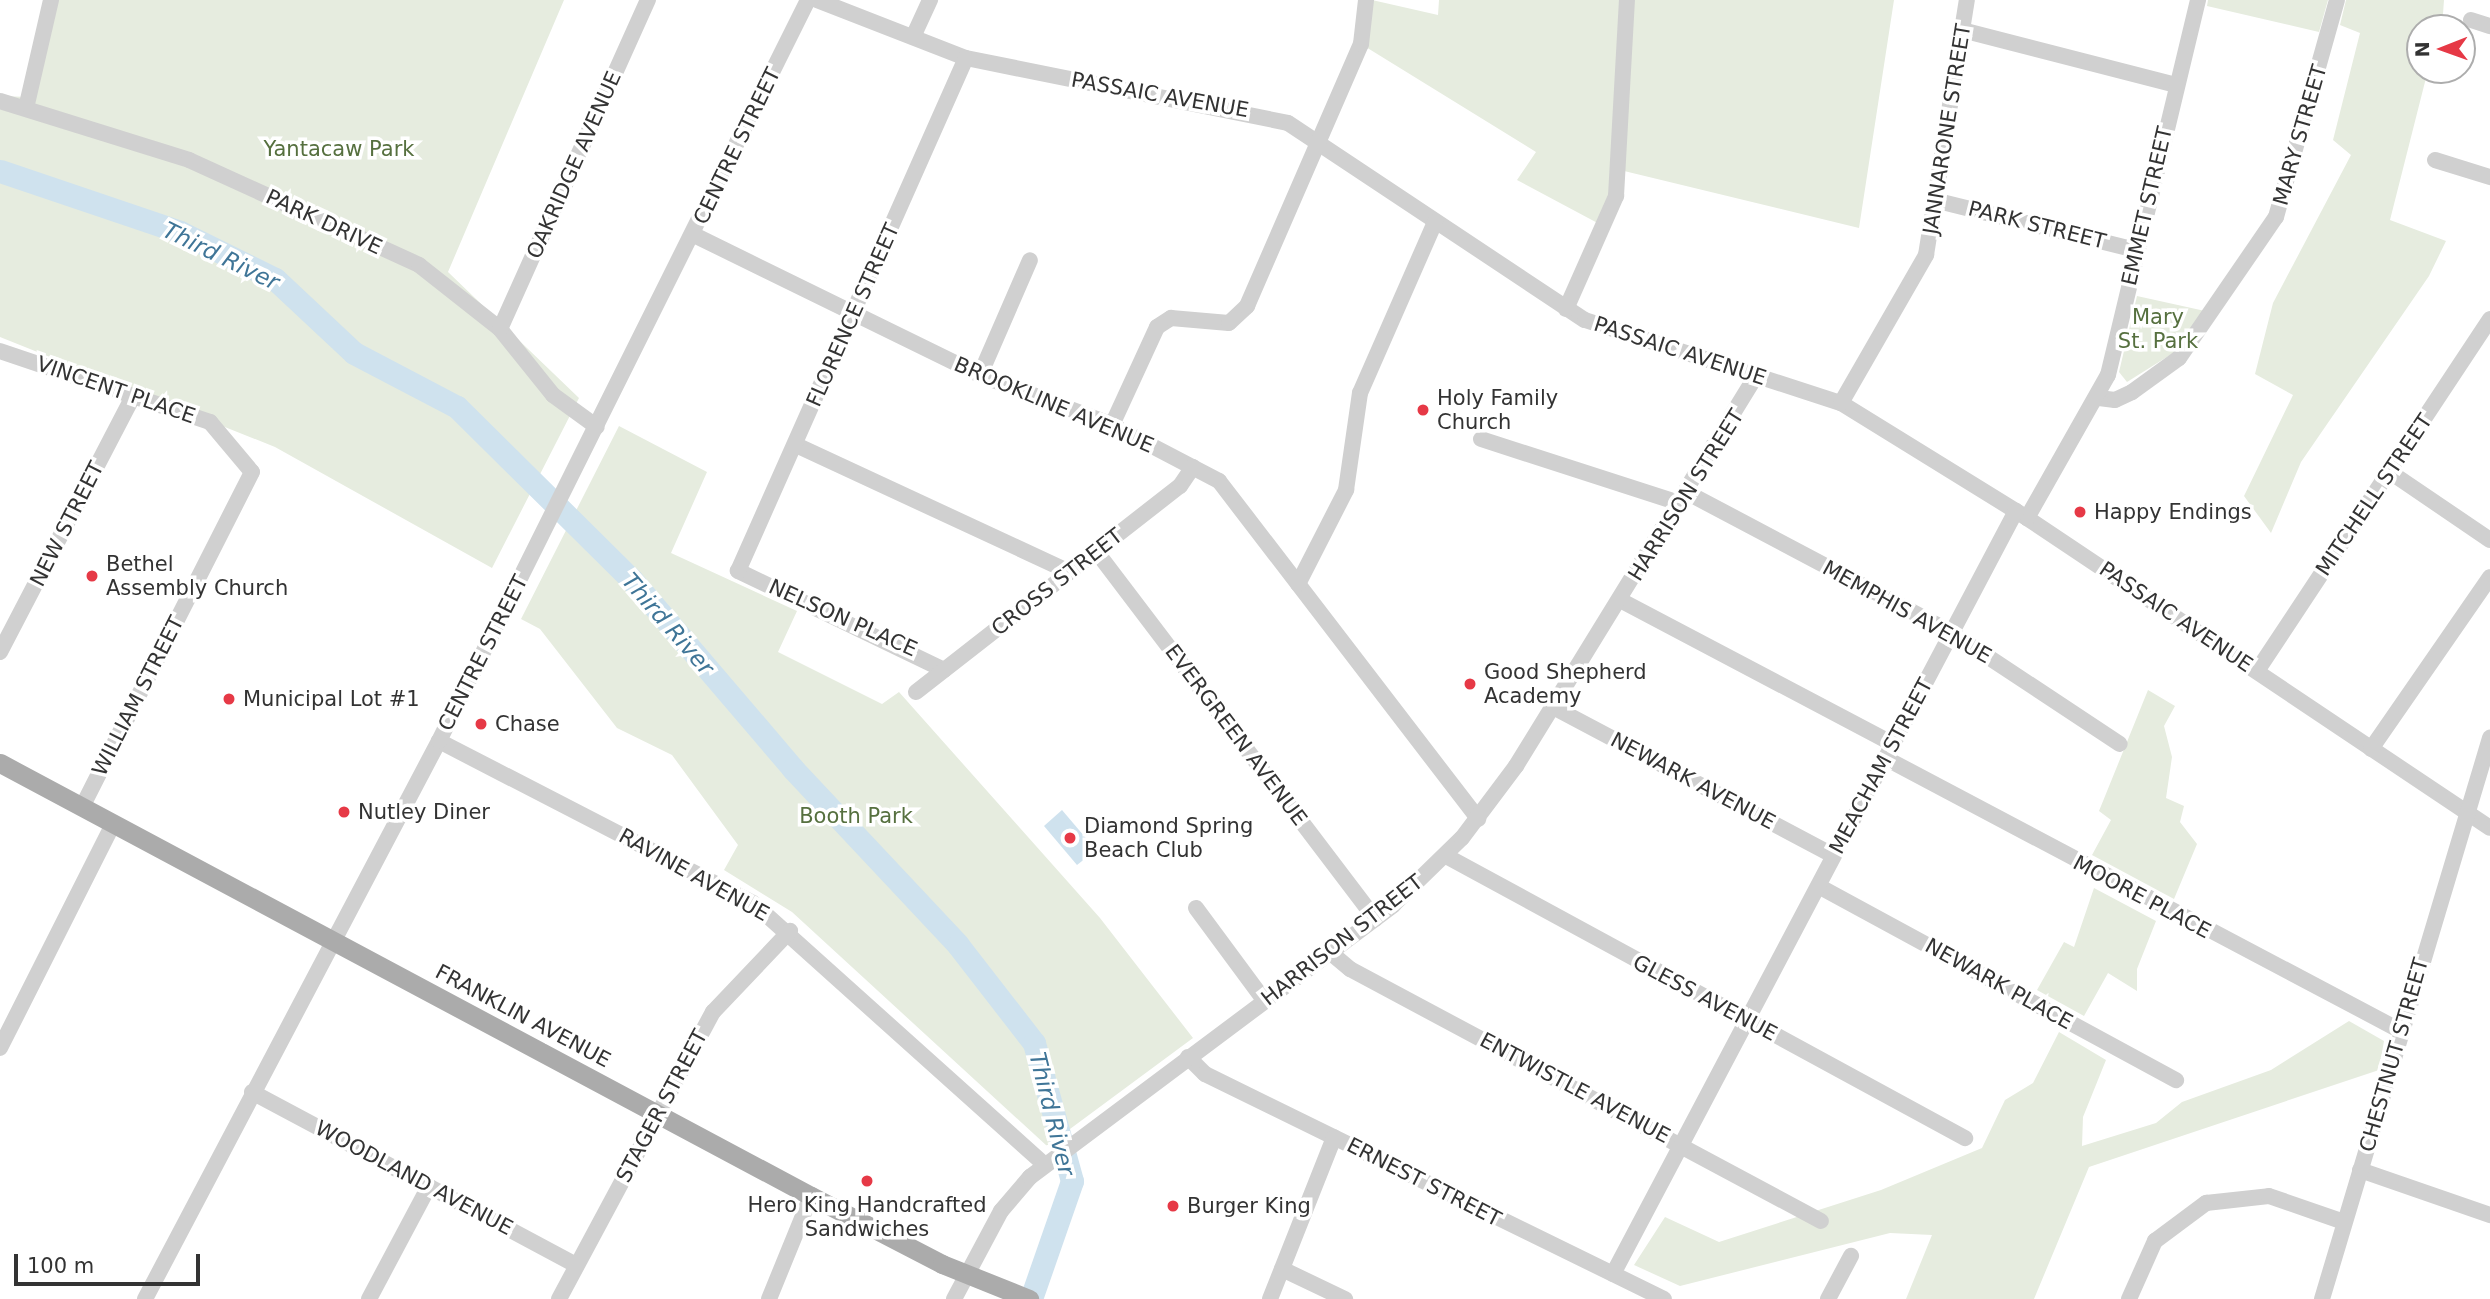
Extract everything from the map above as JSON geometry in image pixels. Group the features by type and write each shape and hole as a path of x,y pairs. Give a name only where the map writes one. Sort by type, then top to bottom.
{"main road":[{"name":"FRANKLIN AVENUE","path":"0,763 811,1196 964,1273 1021,1296"}],"street":[{"path":"27,104 51,0"},
{"name":"OAKRIDGE AVENUE","path":"500,330 648,0"},
{"name":"CENTRE STREET","path":"145,1299 439,741 694,235 808,0"},
{"name":"PASSAIC AVENUE","path":"817,0 966,58 1261,114 1317,141 1566,309 1618,334 1841,403 2022,515 2490,828"},
{"path":"913,37 930,0"},
{"path":"1112,425 1157,327 1171,318 1240,319 1361,44 1366,0"},
{"path":"1566,309 1616,196 1627,0"},
{"name":"JANNARONE STREET","path":"1841,403 1926,256 1938,201 1967,0"},
{"name":"EMMET STREET","path":"2022,515 2099,398 2198,0"},
{"name":"MARY STREET","path":"2099,398 2115,400 2132,392 2179,358 2276,218 2337,0"},
{"path":"1962,30 2176,85"},
{"name":"FLORENCE STREET","path":"738,571 966,58"},
{"name":"PARK DRIVE","path":"0,101 27,104 190,160 419,265 500,330 553,395 597,427"},
{"path":"2435,160 2490,177"},
{"name":"PARK STREET","path":"1938,201 2136,250"},
{"path":"1298,584 1346,490 1360,393 1435,222"},
{"name":"BROOKLINE AVENUE","path":"694,235 980,375 1112,425 1225,486 1478,819"},
{"path":"980,375 1030,260"},
{"name":"MITCHELL STREET","path":"2257,671 2490,319"},
{"name":"VINCENT PLACE","path":"0,351 210,422 252,472"},
{"name":"HARRISON STREET","path":"954,1299 964,1273 1001,1211 1047,1162 1331,953 1375,919 1446,856 1478,819 1553,707 1755,377"},
{"name":"NEW STREET","path":"0,652 133,396"},
{"name":"MEMPHIS AVENUE","path":"1481,439 1683,498 1952,633 2120,744"},
{"path":"796,445 1069,572"},
{"name":"CROSS STREET","path":"916,692 1180,486 1193,467"},
{"name":"WILLIAM STREET","path":"82,807 252,472"},
{"path":"2390,472 2490,540"},
{"name":"MEACHAM STREET","path":"1613,1274 1822,888 1833,855 1952,633 2022,515"},
{"name":"EVERGREEN AVENUE","path":"1096,551 1375,919"},
{"name":"NELSON PLACE","path":"738,571 944,670"},
{"path":"2371,749 2490,577"},
{"name":"MOORE PLACE","path":"1620,600 1889,751 2401,1031"},
{"name":"NEWARK AVENUE","path":"1553,707 1833,855"},
{"name":"CHESTNUT STREET","path":"2322,1299 2465,811 2490,738"},
{"name":"RAVINE AVENUE","path":"439,741 752,903 790,931 1047,1162"},
{"path":"0,1048 113,824"},
{"name":"GLESS AVENUE","path":"1446,856 1965,1138"},
{"name":"NEWARK PLACE","path":"1822,888 2176,1080"},
{"path":"1196,908 1264,1000"},
{"name":"STAGER STREET","path":"559,1299 713,1012 790,931"},
{"name":"ENTWISTLE AVENUE","path":"1331,953 1350,969 1821,1221"},
{"name":"ERNEST STREET","path":"1188,1057 1205,1074 1664,1299"},
{"name":"WOODLAND AVENUE","path":"252,1092 576,1265"},
{"path":"1270,1299 1334,1137"},
{"path":"2360,1170 2490,1215"},
{"path":"369,1299 429,1186"},
{"path":"769,1299 811,1196"},
{"path":"2129,1299 2155,1241 2206,1203 2269,1196 2344,1222"},
{"path":"1829,1299 1851,1256"},
{"path":"1282,1269 1345,1299"}],"green space":[{"name":"Yantacaw Park","path":"51,0 564,0 448,272 579,398 492,568 275,447 0,337 0,96 29,97"},
{"path":"1372,0 1438,15 1439,0 1894,0 1859,228 1620,170 1605,227 1517,180 1536,152 1361,44"},
{"path":"2208,0 2328,0 2319,32 2207,6"},
{"path":"2346,0 2444,0 2443,14 2406,14 2406,84 2424,84 2390,220 2446,241 2429,276 2301,462 2271,533 2244,496 2293,395 2255,374 2273,303 2351,155 2333,140 2360,33 2340,25"},
{"name":"Mary St. Park","path":"2137,296 2205,311 2178,350 2127,382 2119,372"},
{"name":"Booth Park","path":"619,426 707,472 671,553 797,611 778,652 882,704 899,692 1100,918 1193,1038 1047,1146 792,912 724,870 738,845 672,755 617,728 540,629 521,619"},
{"path":"2148,690 2175,706 2164,726 2172,757 2166,798 2184,806 2180,822 2197,844 2174,899 2092,855 2111,820 2099,811"},
{"path":"2094,888 2156,921 2137,969 2137,991 2108,973 2084,1016 2037,990 2064,942 2074,947"},
{"path":"2349,1021 2384,1041 2379,1070 2089,1167 2034,1299 1906,1299 1932,1235 1890,1233 1680,1286 1634,1265 1665,1217 1719,1242 1881,1190 1982,1148 2005,1100 2033,1083 2059,1032 2106,1060 2083,1117 2082,1146 2156,1123 2182,1102 2271,1070"}],"water":[{"name":"Diamond Spring Beach Club","path":"1062,810 1096,850 1077,865 1044,826"}],"waterway":[{"name":"Third River","path":"0,171 180,232 275,279 354,353 457,407 631,579 793,769 958,945 1034,1043 1072,1181 1031,1299"}],"place":[{"name":"Holy Family Church","path":"1423,410"},
{"name":"Happy Endings","path":"2080,512"},
{"name":"Bethel Assembly Church","path":"92,576"},
{"name":"Good Shepherd Academy","path":"1470,684"},
{"name":"Municipal Lot #1","path":"229,699"},
{"name":"Chase","path":"481,724"},
{"name":"Nutley Diner","path":"344,812"},
{"name":"Diamond Spring Beach Club","path":"1070,838"},
{"name":"Hero King Handcrafted Sandwiches","path":"867,1181"},
{"name":"Burger King","path":"1173,1206"}]}
